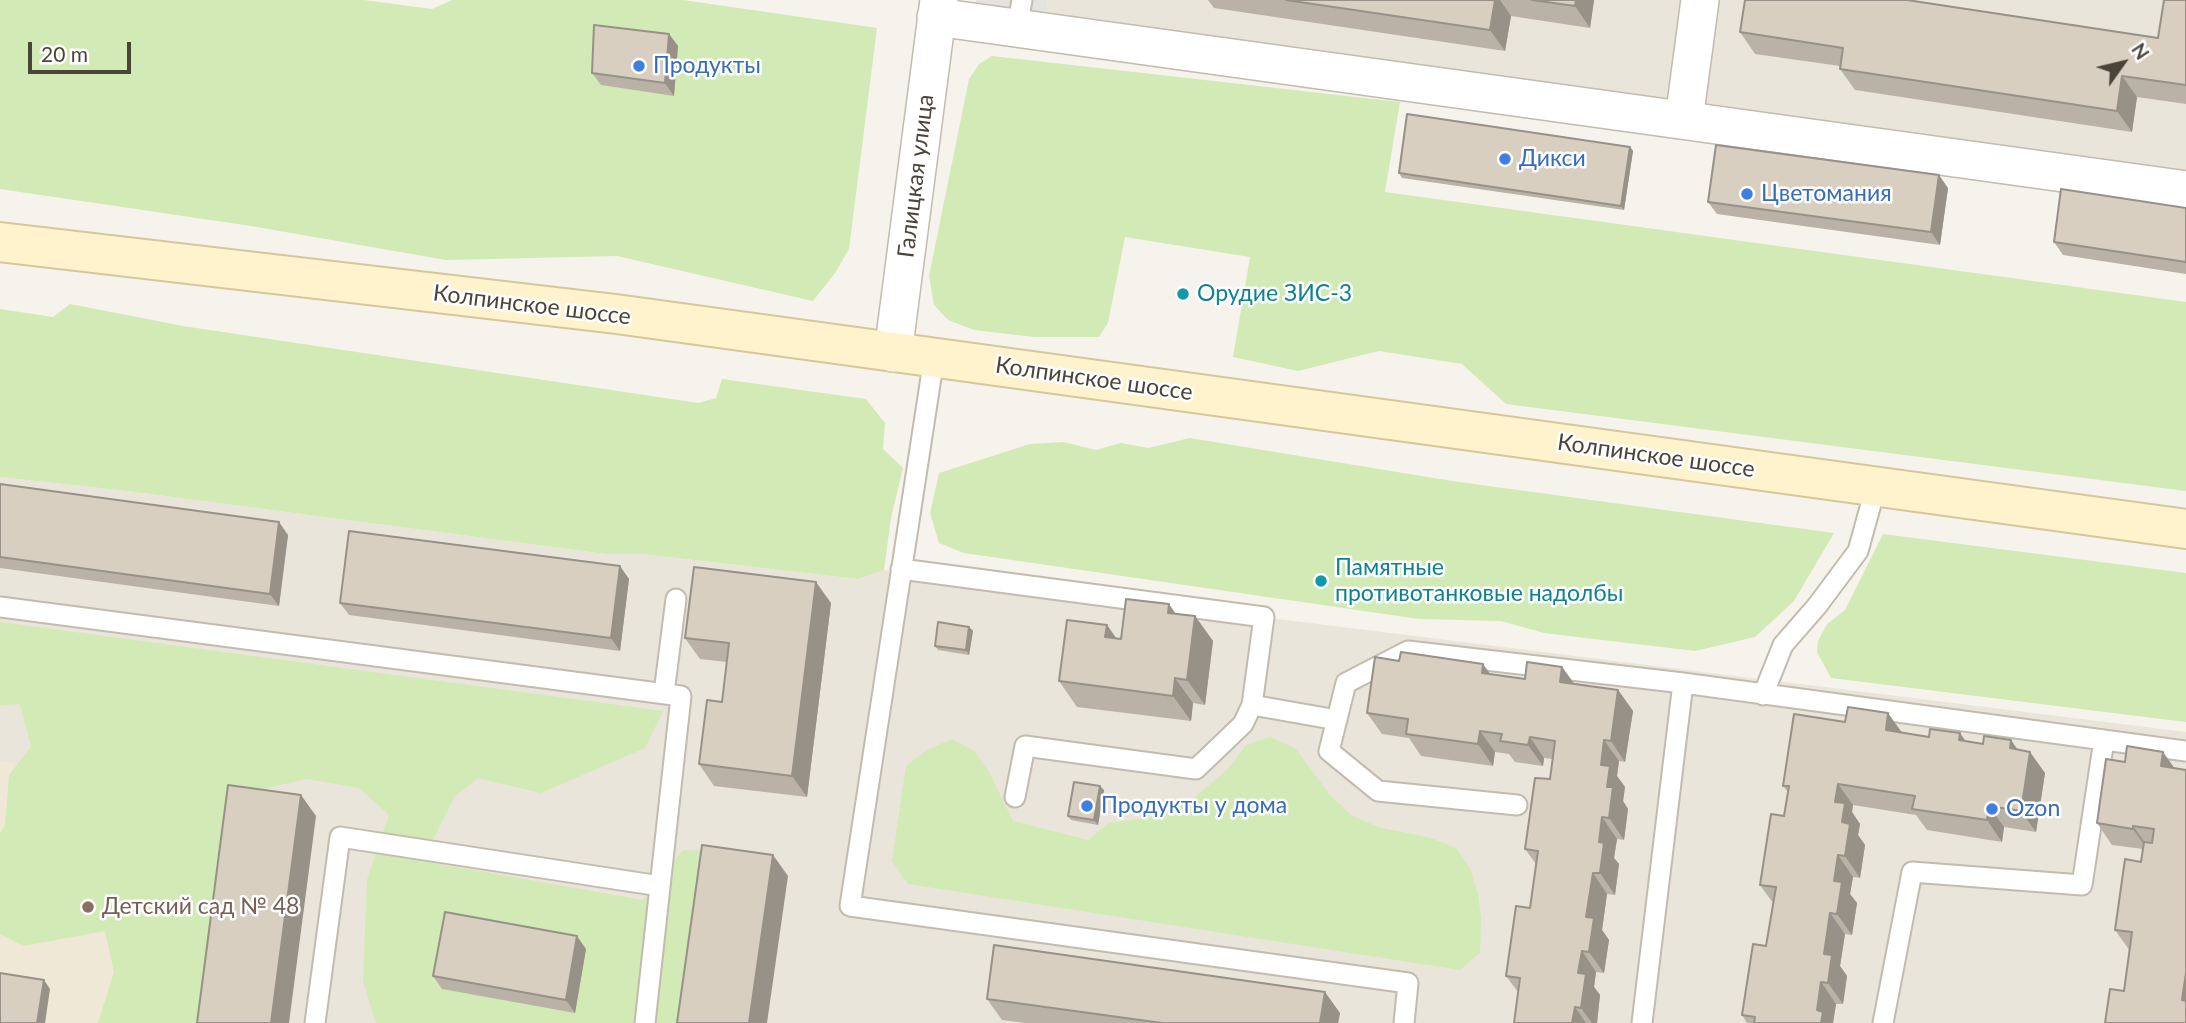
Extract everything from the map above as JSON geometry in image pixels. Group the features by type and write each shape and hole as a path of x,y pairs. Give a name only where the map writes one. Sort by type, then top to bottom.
{"main road":[{"name":"Колпинское шоссе","path":"0,242 616,314 2186,528"}],"street":[{"path":"1684,120 1700,0"},
{"path":"937,9 1019,14 1684,120 2186,190"},
{"name":"Галицкая улица","path":"893,353 937,9"}],"lane":[{"path":"934,358 850,906 1408,984 1404,1023"},
{"path":"1763,695 1783,645 1817,606 1858,551 1876,486"},
{"path":"901,569 1264,617 1252,705 1243,724 1196,769 1025,746 1015,797"},
{"path":"664,693 676,599"},
{"path":"0,607 681,696 645,1023"},
{"path":"1517,805 1378,791 1329,751 1346,682 1408,651 1683,683 2186,751"},
{"path":"1643,1023 1683,683"},
{"path":"1252,705 1337,720"},
{"path":"1883,1023 1912,872 2082,885 2104,740"},
{"path":"315,1023 340,837 660,886"}],"shaded area":[{"path":"976,0 1048,0 1045,24 974,15"},
{"path":"1048,0 2186,0 2186,175 1045,24"},
{"path":"0,477 127,491 606,554 642,554 858,579 884,570 2186,732 2186,1023 0,1023"},
{"name":"Детский сад № 48","path":"0,761 192,792 158,1023 0,1023"}],"green space":[{"path":"0,0 364,0 432,9 452,0 683,0 877,28 849,249 835,273 813,301 617,256 446,260 251,226 0,189"},
{"path":"992,56 1400,102 1385,192 2186,302 2186,491 1506,404 1462,364 1379,351 1298,371 1233,357 1250,257 1125,237 1108,323 1099,337 1035,337 974,330 948,320 934,305 929,276 969,79 979,64"},
{"path":"70,304 183,326 698,403 716,398 722,379 866,399 885,423 883,449 903,468 891,518 884,570 858,579 642,554 606,554 127,491 0,477 0,309 53,317"},
{"path":"1190,438 1452,481 1834,533 1794,601 1755,637 1695,651 1544,633 1501,621 1419,619 964,553 939,543 930,513 939,473 1030,444 1063,442 1096,450 1121,443 1148,448"},
{"path":"1883,534 2186,573 2186,722 1831,678 1817,652 1818,641 1827,624 1845,610"},
{"path":"0,622 663,711 645,748 541,793 478,778 455,796 422,861 643,900 683,850 711,851 684,1023 376,1023 363,982 367,880 389,815 359,788 307,779 237,795 209,1023 98,1023 114,972 105,931 23,946 0,934 0,833 5,826 9,775 31,747 20,704 0,705"},
{"path":"1270,737 1295,748 1330,795 1351,815 1378,827 1431,838 1456,848 1470,868 1478,894 1481,918 1480,953 1460,970 908,884 892,861 906,766 927,750 952,739 974,751 989,772 1013,821 1088,840 1109,823 1161,816 1187,804 1229,768 1246,745"}],"building":[{"path":"1286,0 1495,0 1490,30"},
{"path":"1532,0 1576,0 1575,6"},
{"path":"1745,0 1907,0 2158,38 2164,0 2186,0 2186,85 2122,76 2117,111 1840,69 1843,48 1740,32"},
{"name":"Продукты","path":"594,25 669,34 665,83 592,73"},
{"path":"1407,114 1630,147 1621,206 1399,173"},
{"path":"1716,145 1939,175 1931,232 1708,202"},
{"path":"2061,189 2186,208 2186,262 2054,242"},
{"path":"0,484 279,522 270,594 0,557"},
{"path":"349,531 620,566 611,638 340,603"},
{"path":"694,567 816,582 792,776 699,764 707,700 722,702 729,643 685,638"},
{"path":"1126,599 1169,604 1168,613 1195,616 1187,680 1175,678 1173,696 1059,681 1067,620 1107,625 1105,637 1121,639"},
{"path":"938,622 969,627 966,650 935,646"},
{"path":"1401,652 1483,664 1482,673 1525,679 1527,662 1562,667 1560,682 1618,690 1611,741 1604,740 1601,765 1610,766 1607,787 1613,787 1609,818 1602,817 1599,842 1604,843 1600,873 1593,873 1586,917 1594,918 1589,952 1582,951 1578,973 1586,974 1581,1008 1575,1007 1572,1023 1514,1023 1520,978 1506,976 1516,906 1530,908 1538,851 1525,849 1535,778 1550,779 1555,741 1530,737 1528,745 1500,741 1502,734 1480,731 1478,744 1406,734 1408,719 1367,713 1375,657 1399,661"},
{"path":"1848,707 1888,713 1886,730 1929,737 1930,729 1960,733 1959,740 1983,744 1984,736 2011,740 2010,748 2030,752 2021,811 1989,806 1987,820 1912,809 1915,796 1838,784 1835,802 1845,803 1842,822 1850,824 1845,856 1838,855 1834,881 1842,882 1837,914 1830,913 1824,954 1832,955 1828,983 1821,982 1817,1010 1823,1012 1821,1023 1754,1023 1755,1017 1742,1015 1753,944 1766,946 1776,887 1760,885 1771,814 1784,816 1789,786 1783,786 1794,714 1845,722"},
{"path":"2127,746 2163,752 2161,766 2186,770 2186,973 2182,1000 2186,1001 2186,1023 2105,1023 2110,989 2124,991 2132,932 2115,930 2125,859 2141,862 2144,842 2152,843 2154,829 2133,826 2133,829 2097,823 2106,759 2125,762"},
{"name":"Продукты у дома","path":"1074,782 1100,786 1094,820 1068,816"},
{"path":"228,785 301,795 271,1023 197,1023"},
{"path":"702,845 773,855 749,1023 677,1023"},
{"path":"445,912 577,936 566,1000 433,976"},
{"path":"994,945 1325,992 1320,1023 1162,1023 987,999"},
{"path":"0,973 44,980 37,1023 0,1023"}],"place":[{"name":"Продукты","path":"639,66"},
{"name":"Дикси","path":"1505,159"},
{"name":"Цветомания","path":"1747,194"},
{"name":"Орудие ЗИС-3","path":"1183,294"},
{"name":"Памятные противотанковые надолбы","path":"1321,581"},
{"name":"Продукты у дома","path":"1087,806"},
{"name":"Ozon","path":"1992,809"},
{"name":"Детский сад № 48","path":"88,907"}]}
